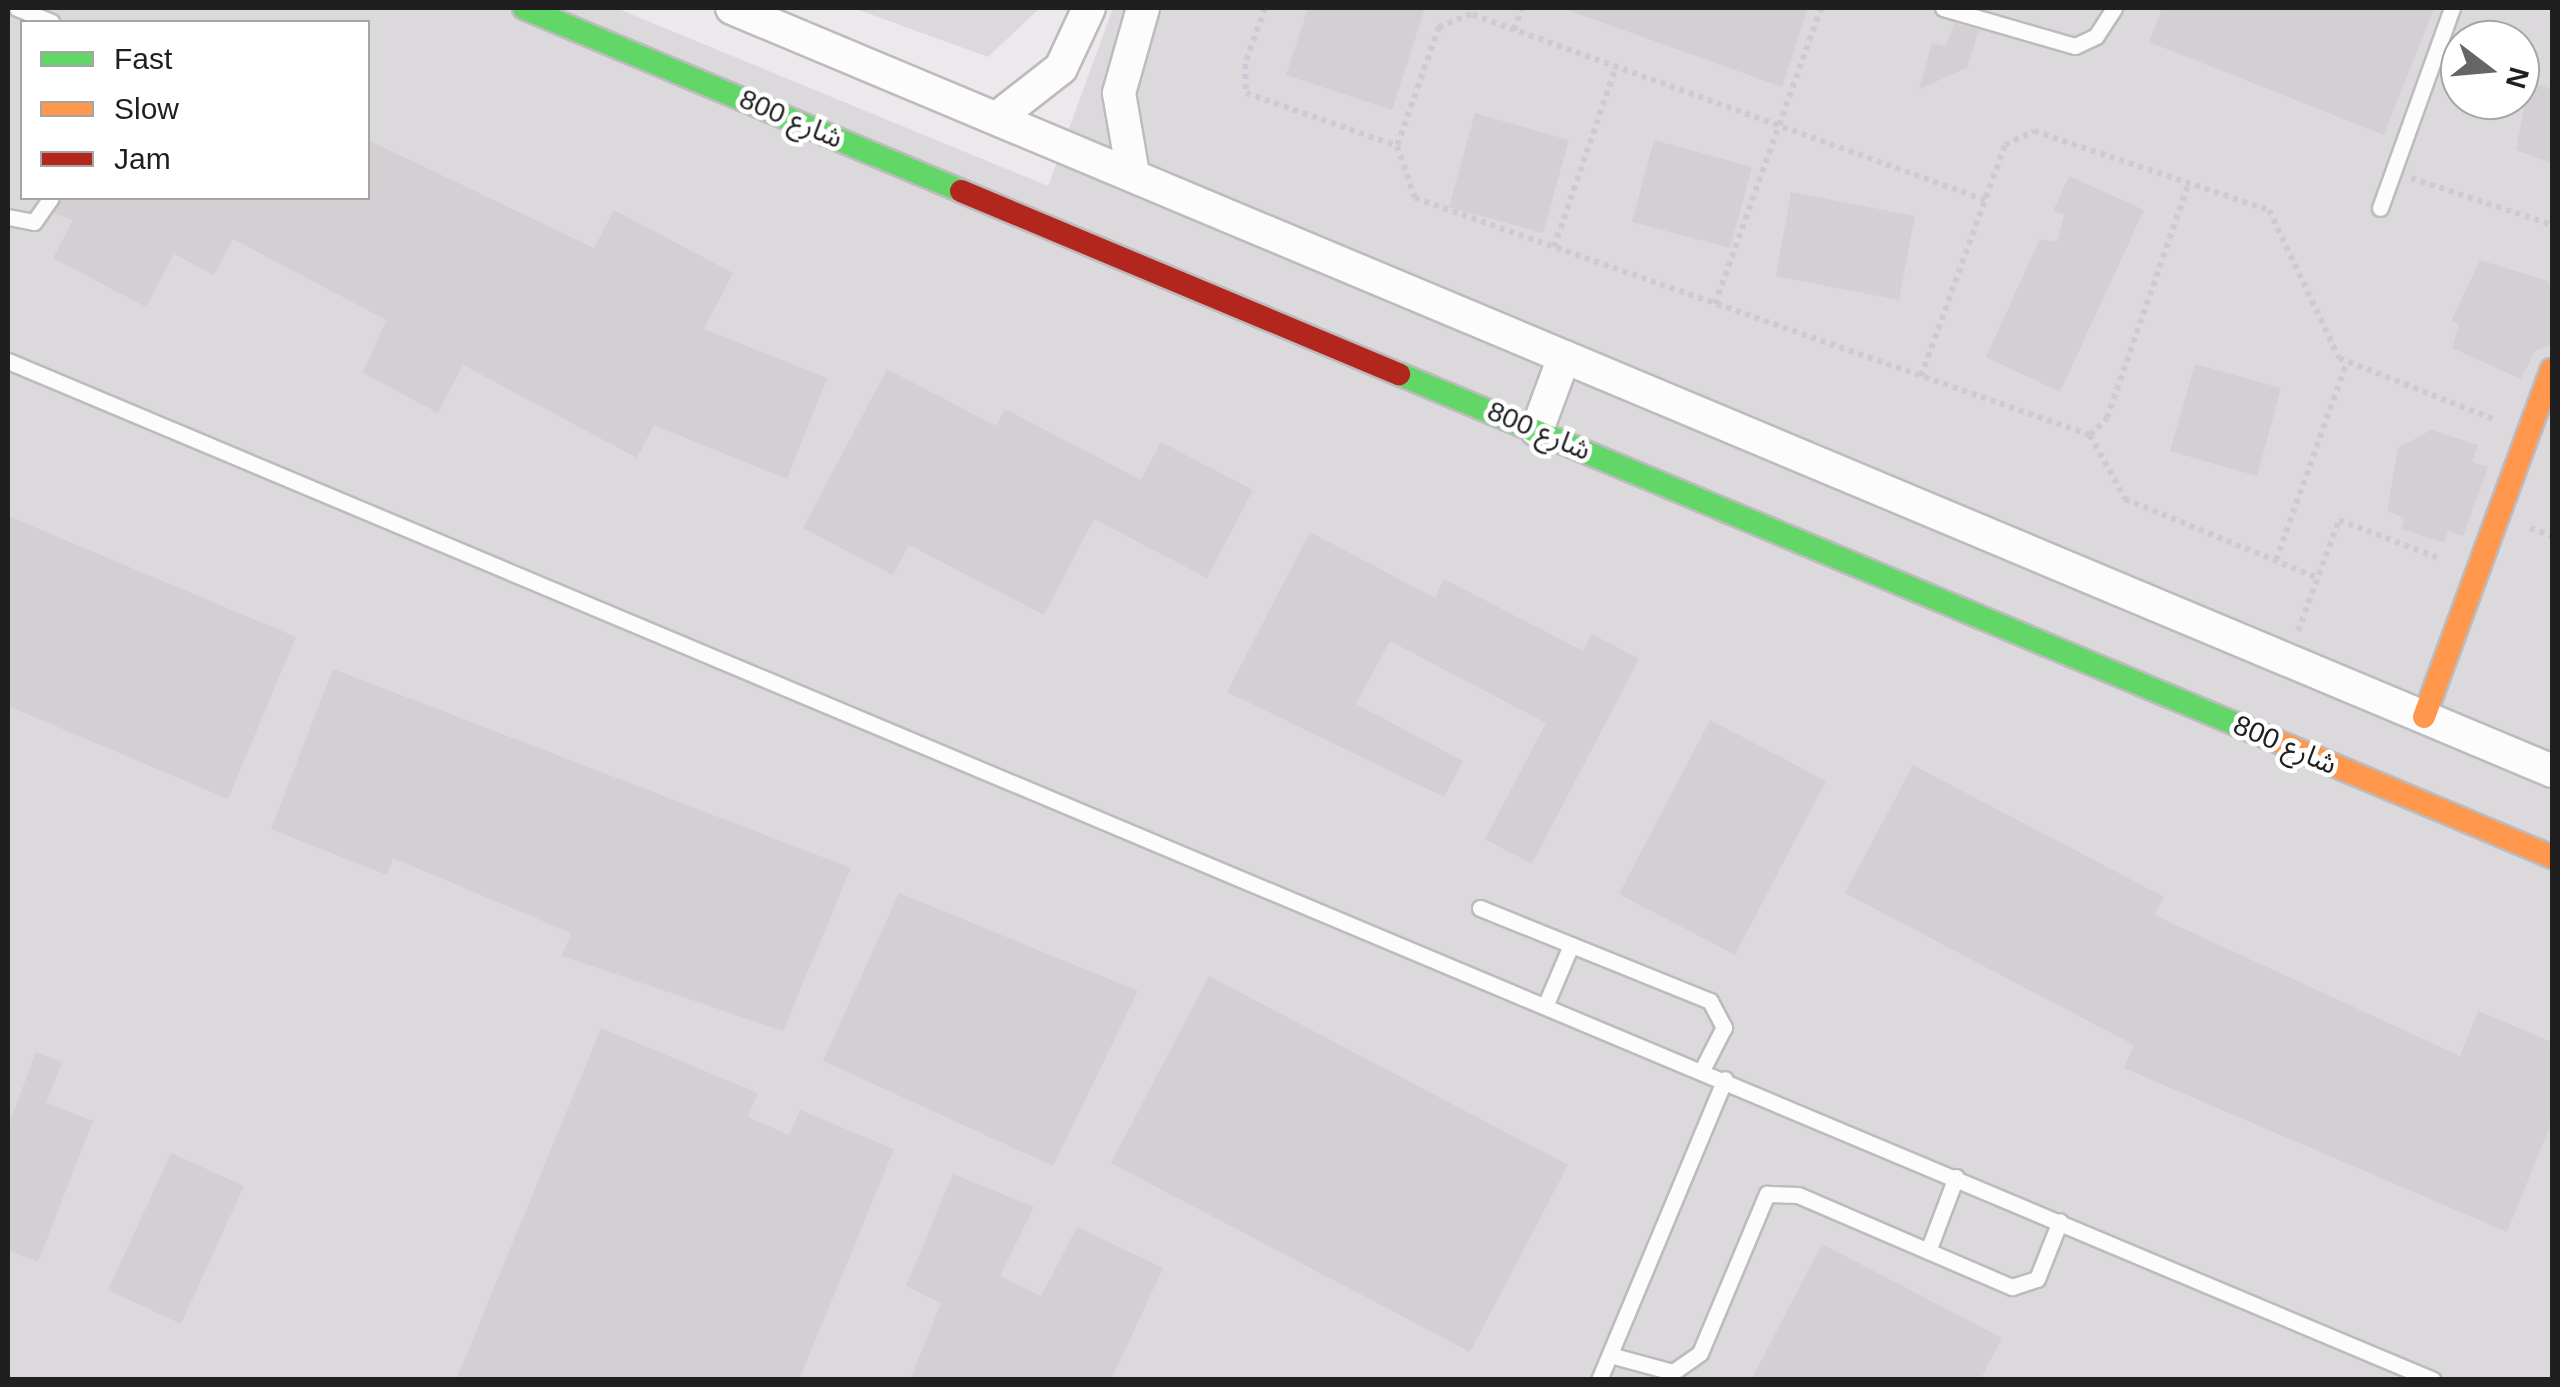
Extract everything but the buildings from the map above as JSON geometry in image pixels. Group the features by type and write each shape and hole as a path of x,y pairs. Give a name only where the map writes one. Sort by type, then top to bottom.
{"street":[{"name":"شارع 800","path":"524,8 2552,858"},
{"path":"732,8 2552,771"},
{"path":"997,118 1061,68 1089,8"},
{"path":"1133,174 1119,93 1143,8"},
{"path":"1537,430 1564,358"},
{"path":"2424,718 2552,370"}],"lane":[{"path":"17,8 46,20"},
{"path":"1943,8 2075,46 2096,36 2114,8"},
{"path":"2380,208 2452,8"},
{"path":"8,217 34,222 50,200"},
{"path":"8,361 1546,1004 2433,1380"},
{"path":"1480,908 1720,1010 1724,1026 1702,1070"},
{"path":"1546,1004 1572,945"},
{"path":"1599,1380 1724,1079"},
{"path":"1928,1251 1956,1177"},
{"path":"1610,1355 1673,1372 1700,1354 1768,1194 1798,1194 1928,1251 2027,1286 2060,1220"}],"path":[{"path":"1265,8 1245,64 1246,93 1397,146"},
{"path":"1514,30 1522,8"},
{"path":"1715,304 1821,8"},
{"path":"1985,200 1471,14 1439,26 1397,146 1414,198 2090,436 2125,499 2318,578"},
{"path":"1554,246 1616,66"},
{"path":"1922,376 2005,145 2022,130 2269,210 2346,364 2530,433"},
{"path":"2393,172 2552,225"},
{"path":"2090,436 2106,418 2189,183"},
{"path":"2276,560 2346,364"},
{"path":"2286,660 2339,520 2478,573"}],"shaded area":[{"path":"8,8 616,8 1048,186 1113,8 2552,8 2552,1379 8,1380"},
{"path":"853,8 1040,8 988,57"}],"traffic: fast":[{"path":"524,8 961,191"},
{"path":"1399,374 2262,735"}],"traffic: slow":[{"path":"2424,717 2552,370"},
{"path":"2262,735 2552,857"}],"traffic: jam":[{"path":"961,191 1399,374"}]}
